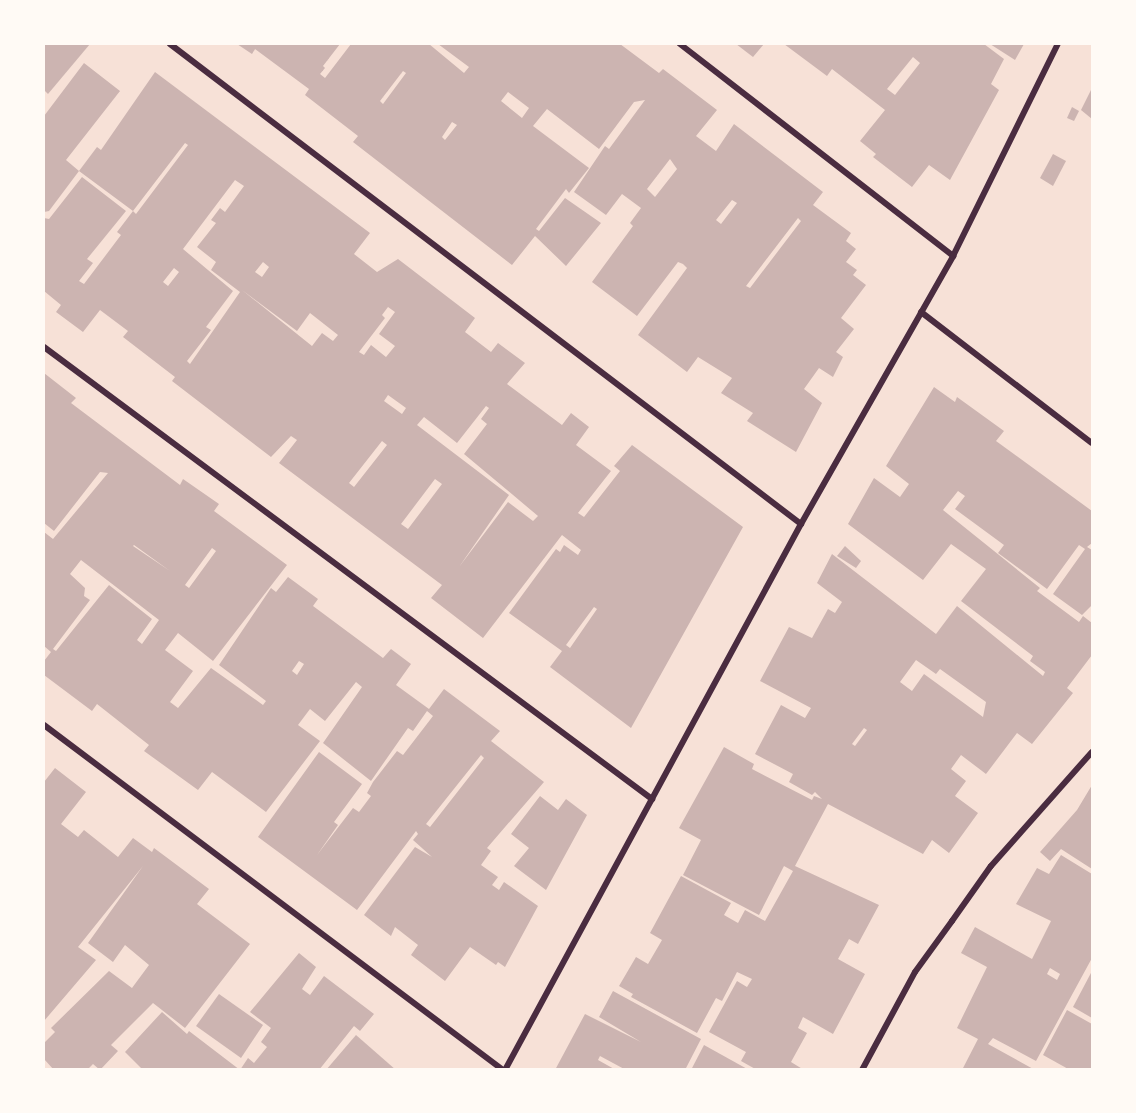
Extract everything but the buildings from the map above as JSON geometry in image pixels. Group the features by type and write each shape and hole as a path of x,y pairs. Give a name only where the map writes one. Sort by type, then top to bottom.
{"street":[{"path":"170,44 801,524"},
{"path":"680,44 953,256"},
{"path":"44,725 504,1070 801,524 953,256 1058,44"},
{"path":"921,312 1092,443"},
{"path":"44,347 652,798"},
{"path":"862,1070 915,972 991,866 1092,752"}]}
